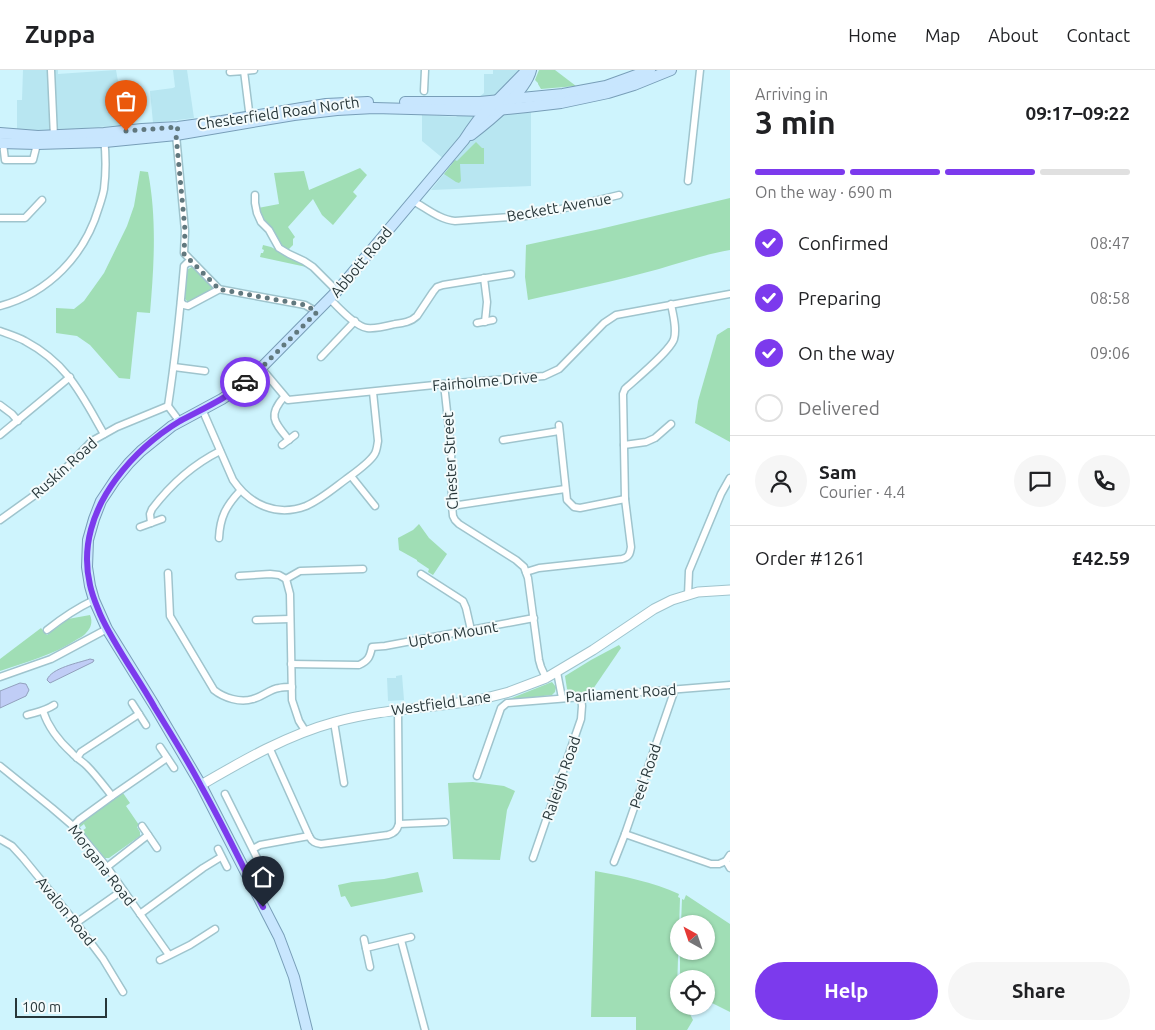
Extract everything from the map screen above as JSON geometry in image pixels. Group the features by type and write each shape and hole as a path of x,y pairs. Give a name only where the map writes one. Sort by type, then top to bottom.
{"main road":[{"path":"512,98 542,96 606,86 650,70"},
{"path":"499,105 561,103 608,93 671,70"},
{"path":"529,72 531,87 542,96"},
{"path":"499,105 529,72"},
{"path":"499,105 512,98 524,85 529,72"},
{"name":"Chesterfield Road North","path":"1,140 37,144 54,140 104,138 142,129 177,131 335,104 374,101 478,102 499,105"},
{"name":"Abbott Road","path":"307,1030 294,977 279,937 201,785 107,629 94,600 87,567 88,540 101,502 135,457 158,437 180,422 240,387 261,368 333,295 486,111 499,105"},
{"name":"Abbott Road","path":"467,135 481,127 499,105"},
{"name":"Chesterfield Road North","path":"250,119 374,108 486,111"},
{"path":"457,110 470,118 471,123 467,135"},
{"name":"Chesterfield Road North","path":"1,140 38,136 54,140"}],"street":[{"path":"51,70 54,140"},
{"path":"230,72 254,70"},
{"path":"424,91 425,70"},
{"path":"688,181 700,70"},
{"path":"244,71 250,119"},
{"path":"177,131 185,230 184,254 218,289 305,305 317,312"},
{"path":"0,306 32,294 49,282 66,266 82,246 95,222 104,190 104,138"},
{"path":"1,140 5,160 33,160 37,144"},
{"path":"255,195 257,213 261,222 269,230 279,248 313,267 355,321 368,328 413,320 437,287 511,274"},
{"name":"Beckett Avenue","path":"412,201 443,218 455,221 525,216 619,196"},
{"path":"0,218 25,218 42,200"},
{"path":"180,422 168,406 174,367 184,266 192,262"},
{"path":"484,278 487,302 485,322"},
{"path":"181,302 188,306 218,289"},
{"name":"Fairholme Drive","path":"284,397 288,400 544,376 559,369 604,323 616,315 730,294"},
{"path":"546,678 539,660 526,572 539,568 627,557 630,553 631,547 625,499 623,394 625,389 669,348 674,339 675,326 671,304"},
{"path":"477,323 493,320"},
{"path":"321,357 355,321"},
{"path":"0,331 24,340 47,354 63,369 76,386 104,434"},
{"path":"174,367 205,371"},
{"path":"261,368 284,397 274,412 276,424 289,440"},
{"path":"0,435 70,377"},
{"name":"Chester Street","path":"444,384 451,448 453,516 455,520 521,563 526,572"},
{"path":"202,409 233,480 240,491 251,500 264,506 281,510 296,509 308,505 327,494 374,456 378,441 373,392"},
{"path":"0,405 18,420"},
{"name":"Ruskin Road","path":"0,520 39,492 92,441 117,427 168,406"},
{"path":"624,445 646,442 655,438 671,424"},
{"path":"503,440 559,428 567,500 574,507 580,508 625,499"},
{"path":"282,445 295,435"},
{"path":"151,523 150,514 152,509 173,484 198,463 220,451"},
{"path":"351,476 375,506"},
{"path":"688,595 689,571 721,494 730,478"},
{"path":"452,506 566,489"},
{"path":"219,538 224,513 230,502 240,491"},
{"path":"140,527 162,519"},
{"path":"286,579 300,571 363,569"},
{"path":"168,573 168,612 214,690 226,697 247,700 278,688 292,687"},
{"path":"239,576 270,574 279,575 286,579 290,594 292,700 295,712 306,732"},
{"path":"421,574 463,601 471,630"},
{"name":"Westfield Lane","path":"201,785 269,747 334,722 370,714 478,700 509,692 557,672 654,608 698,592 730,590"},
{"path":"47,630 58,620 94,600"},
{"name":"Upton Mount","path":"291,664 358,665 366,662 372,647 534,618"},
{"path":"256,620 290,619"},
{"path":"0,677 51,659 107,629"},
{"path":"557,672 562,698"},
{"name":"Parliament Road","path":"477,776 501,708 507,703 730,685"},
{"name":"Peel Road","path":"614,862 675,689"},
{"name":"Raleigh Road","path":"533,858 581,719 581,697"},
{"path":"132,702 146,725"},
{"path":"26,716 43,711 54,705"},
{"path":"269,747 309,836 315,843 322,844 369,838 393,833 398,829 399,824 398,710"},
{"path":"43,711 46,720 58,738 70,752 95,774 112,796"},
{"path":"77,758 81,752 139,714"},
{"path":"334,722 344,784"},
{"path":"160,747 174,768"},
{"path":"73,826 167,758"},
{"name":"Morgana Road","path":"0,766 73,826 107,867 169,955"},
{"path":"225,794 267,878"},
{"path":"399,824 445,822"},
{"path":"142,826 157,848"},
{"path":"625,834 711,864 720,864 726,861 730,855"},
{"path":"107,867 148,836"},
{"path":"252,849 260,845 309,836"},
{"name":"Avalon Road","path":"0,839 12,846 23,858 76,923 103,959 123,992"},
{"path":"218,849 227,867"},
{"path":"140,914 221,857"},
{"path":"726,861 730,868"},
{"path":"76,923 122,890"},
{"path":"160,960 190,945 215,929"},
{"path":"366,948 411,937"},
{"path":"364,939 370,967"},
{"path":"401,940 425,1030"}],"shaded area":[{"path":"23,70 58,70 58,74 116,70 124,125 47,131 17,129 17,100 22,100"},
{"path":"173,70 187,70 194,118 153,123 150,91 175,87"},
{"path":"493,70 520,70 531,113 531,186 431,190 451,165 422,141 422,115 456,117 484,93 484,74 493,74"},
{"path":"90,659 94,660 93,662 50,683 47,680 59,669"},
{"path":"402,675 404,700 388,701 387,678 396,678 396,676"},
{"path":"20,683 26,684 29,690 26,696 0,708 0,691"}],"green space":[{"path":"539,70 555,70 576,86 541,89 535,80"},
{"path":"476,142 484,148 484,164 460,164 461,181 459,183 444,174 455,160 457,161"},
{"path":"360,168 367,175 353,192 357,196 333,225 322,215 313,199 288,227 295,237 293,245 288,250 284,249 258,208 279,204 274,173 304,171 309,190"},
{"path":"140,171 148,172 151,189 154,224 153,260 150,313 137,312 130,379 119,378 90,345 77,336 56,333 56,308 74,309 84,301 104,273 127,226 134,206"},
{"path":"730,198 730,250 627,278 528,300 525,277 526,245"},
{"path":"263,245 271,247 311,268 260,257 264,250 262,249"},
{"path":"193,266 215,288 189,303 185,299 187,270"},
{"path":"730,328 730,442 695,423 698,401 717,335"},
{"path":"419,524 429,538 447,554 433,575 428,572 429,569 417,560 399,550 398,538 413,530"},
{"path":"90,615 90,627 81,637 49,654 0,671 0,659 41,628 47,635 68,619"},
{"path":"619,645 621,648 591,692 570,692 567,689 565,676"},
{"path":"552,682 556,687 552,695 507,700"},
{"path":"473,782 504,786 515,791 507,810 500,860 453,859 448,783"},
{"path":"123,793 130,803 126,806 139,825 137,827 140,836 109,858 105,858 82,831 86,828 84,824 78,827 80,823"},
{"path":"595,871 627,877 679,894 679,915 670,915 670,960 678,960 678,970 670,970 670,1015 690,1015 693,1020 687,1030 636,1030 636,1017 591,1017"},
{"path":"418,872 423,892 351,907 345,896 341,897 338,885 384,879"},
{"path":"686,895 730,924 730,1012 715,1004 715,970 680,970 680,960 715,960 715,915 681,915 682,899 684,900"}],"way so far":[{"path":"126,131 178,127 176,135 185,230 184,254 218,289 305,305 317,312 245,382"}],"route":[{"path":"245,382 222,399 172,426 141,451 129,464 101,502 94,519 88,540 87,567 94,600 107,629 201,785 263,907"}]}
